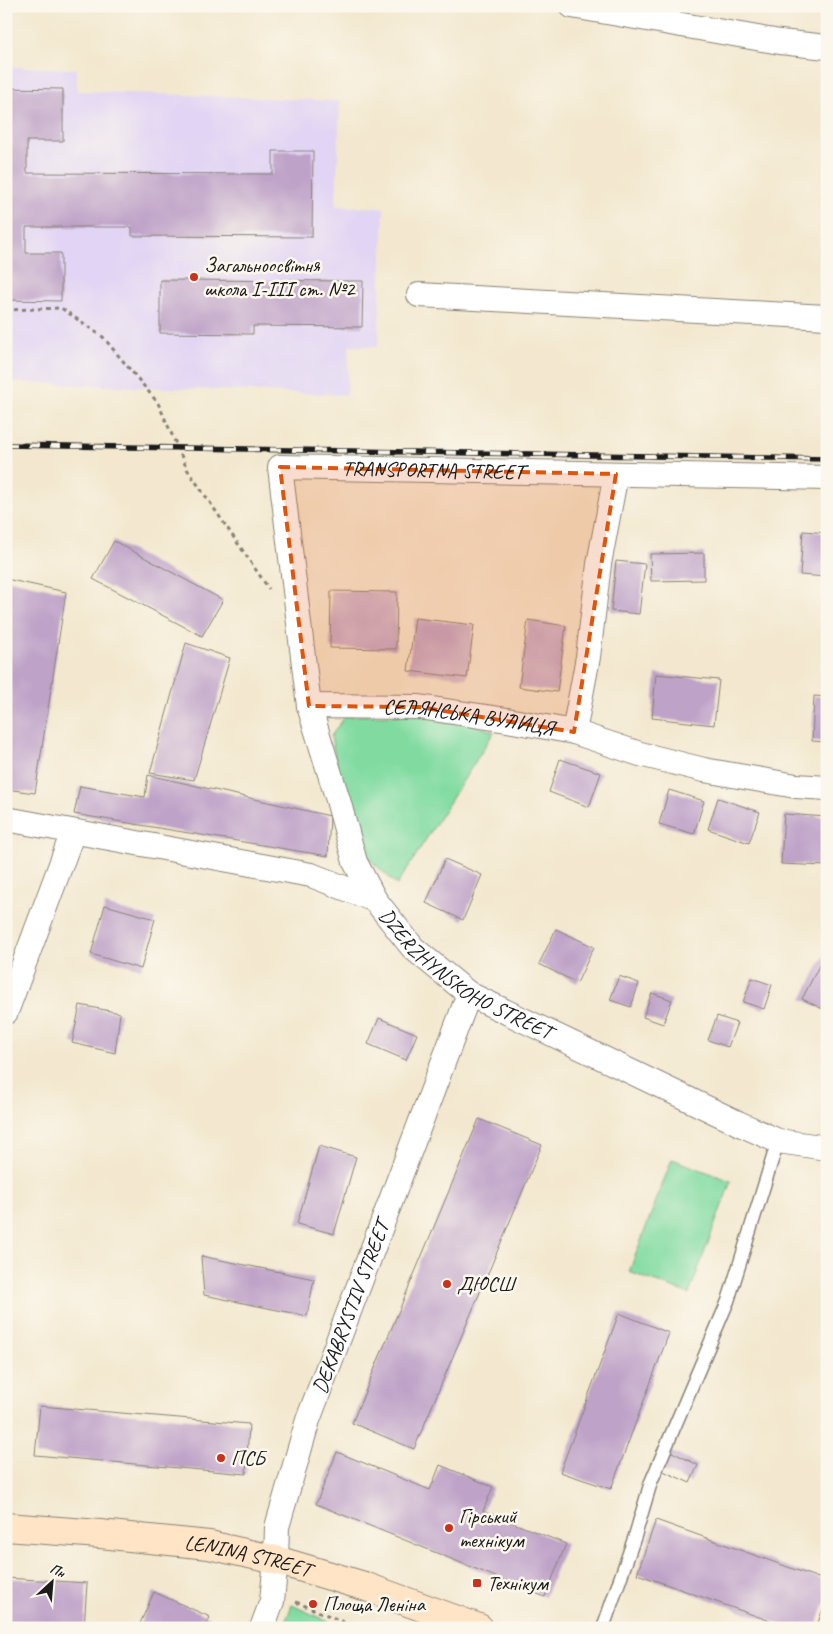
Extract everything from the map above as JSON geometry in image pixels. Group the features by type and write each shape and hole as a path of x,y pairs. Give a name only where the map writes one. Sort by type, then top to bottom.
{"main road":[{"name":"LENINA STREET","path":"6,1527 209,1545 276,1560 364,1586 479,1628"}],"street":[{"path":"572,6 780,42 827,47"},
{"path":"420,295 827,317"},
{"name":"TRANSPORTNA STREET","path":"309,706 280,467 827,478"},
{"path":"574,732 588,657 599,564 616,474"},
{"path":"309,706 355,862 375,900"},
{"name":"СЕЛЯНСЬКА ВУЛИЦЯ","path":"309,706 419,707 507,720 574,732 640,754 704,770 796,786 827,788"},
{"name":"DZERZHYNSKOHO STREET","path":"6,819 311,875 375,900 414,948 469,994 738,1124 778,1141 827,1148"},
{"path":"6,1012 73,832"},
{"name":"DEKABRYSTIV STREET","path":"262,1628 272,1600 277,1527 308,1420 469,994"}],"lane":[{"path":"602,1628 635,1536 651,1482 728,1301 778,1141"}],"path":[{"path":"6,310 61,308 103,337 158,402 188,468 274,595"},
{"path":"273,1592 358,1628"}],"highlighted area":[{"path":"280,467 616,474 574,732 419,707 309,706"}],"shaded area":[{"name":"Загальноосвітня школа І-ІІІ ст. №2","path":"6,67 77,69 77,91 340,101 336,206 384,208 378,347 349,346 347,395 6,382"}],"green space":[{"path":"415,715 465,721 494,732 397,885 362,852 339,778 331,736 345,716"},
{"path":"672,1159 731,1181 689,1294 629,1272"},
{"path":"292,1605 342,1628 283,1628"}],"building":[{"path":"6,88 63,89 63,141 27,141 27,173 273,174 273,151 313,151 312,237 132,236 132,227 26,227 26,253 61,253 61,301 6,300"},
{"path":"160,280 363,281 362,327 253,326 253,334 160,333"},
{"path":"803,531 827,533 827,577 800,575"},
{"path":"114,541 223,600 202,636 93,579"},
{"path":"704,553 704,580 651,581 650,554"},
{"path":"616,561 645,564 639,614 611,611"},
{"path":"6,579 66,592 35,793 6,789"},
{"path":"331,591 397,592 396,649 330,648"},
{"path":"415,618 474,625 467,678 408,671"},
{"path":"528,620 566,626 557,692 519,687"},
{"path":"186,643 230,658 194,780 150,773"},
{"path":"656,674 719,680 714,725 652,718"},
{"path":"814,696 827,697 827,742 812,741"},
{"path":"560,759 601,773 589,807 549,792"},
{"path":"148,775 330,816 328,856 74,814 80,786 145,797"},
{"path":"669,790 704,801 694,834 659,824"},
{"path":"718,798 760,812 749,843 708,829"},
{"path":"784,814 827,817 827,866 781,864"},
{"path":"445,859 482,875 463,920 426,903"},
{"path":"105,905 155,919 141,969 91,954"},
{"path":"556,929 594,947 577,983 539,964"},
{"path":"825,954 827,955 827,1011 802,999"},
{"path":"619,976 639,983 631,1007 610,1000"},
{"path":"752,978 772,985 764,1009 743,1002"},
{"path":"652,993 672,1000 663,1024 643,1017"},
{"path":"80,1005 120,1013 115,1053 72,1043"},
{"path":"717,1016 737,1023 728,1047 708,1040"},
{"path":"379,1018 417,1034 406,1060 368,1044"},
{"name":"ДЮСШ","path":"479,1119 542,1145 414,1449 352,1423"},
{"path":"319,1146 356,1157 334,1234 297,1224"},
{"path":"201,1256 314,1279 307,1316 204,1295"},
{"path":"619,1313 669,1333 611,1489 560,1472"},
{"path":"40,1406 249,1424 246,1474 35,1455"},
{"path":"670,1451 698,1465 690,1483 661,1470"},
{"name":"Гірський технікум","path":"337,1452 430,1490 440,1465 493,1487 483,1511 566,1544 545,1597 316,1504"},
{"path":"656,1520 827,1581 827,1598 816,1628 790,1628 637,1574"},
{"path":"6,1578 87,1583 84,1628 6,1628"},
{"path":"154,1592 210,1617 205,1628 138,1628"}],"railway":[{"path":"6,445 827,459"}],"place":[{"name":"Загальноосвітня школа І-ІІІ ст. №2","path":"194,277"},
{"name":"ДЮСШ","path":"447,1284"},
{"name":"ПСБ","path":"221,1458"},
{"name":"Гірський технікум","path":"449,1528"},
{"name":"Технікум","path":"477,1583"},
{"name":"Площа Леніна","path":"313,1604"}]}
